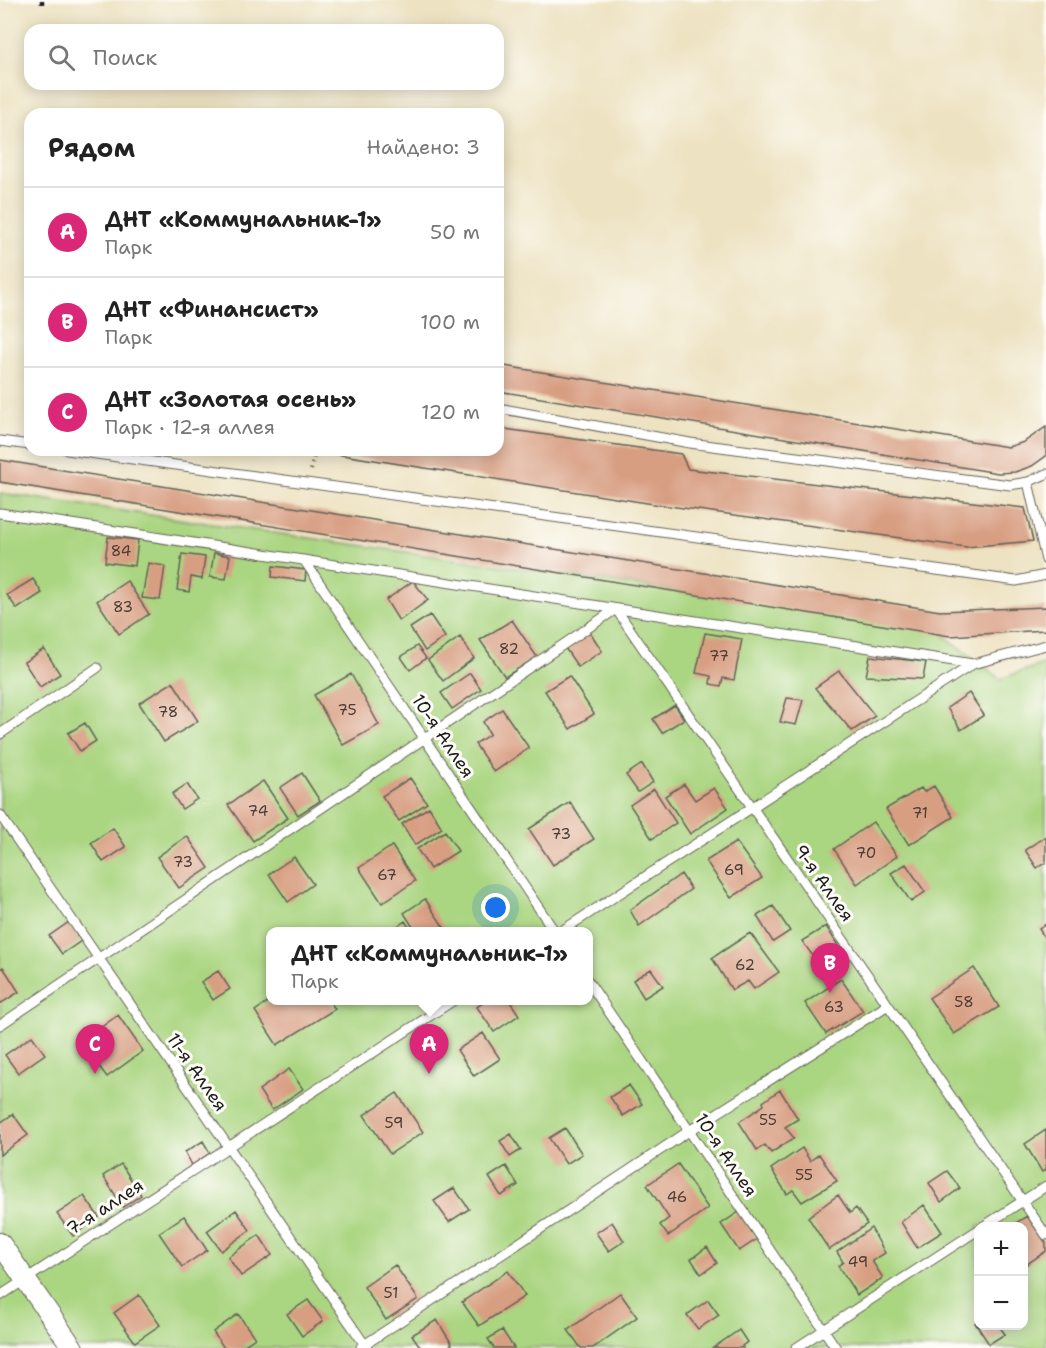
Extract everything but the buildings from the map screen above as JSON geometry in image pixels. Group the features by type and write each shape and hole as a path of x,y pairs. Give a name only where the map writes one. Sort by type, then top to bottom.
{"street":[{"path":"0,1243 73,1348"}],"lane":[{"path":"504,409 690,442 1010,485 1028,482 1046,474"},
{"path":"0,441 24,444"},
{"path":"110,456 1016,581 1046,575"},
{"path":"1028,482 1046,560"},
{"path":"0,513 973,664"},
{"name":"10-я Аллея","path":"304,560 552,927"},
{"path":"0,1025 616,609"},
{"name":"9-я Аллея","path":"616,609 1046,1235"},
{"path":"568,927 973,664 1046,645"},
{"path":"0,734 97,668"},
{"name":"11-я Аллея","path":"0,815 364,1347"},
{"name":"10-я Аллея","path":"593,988 836,1348"},
{"name":"7-я аллея","path":"0,1296 445,1005"},
{"path":"364,1347 689,1131 888,1005"},
{"path":"992,1222 1046,1186"},
{"path":"796,1348 974,1233"}],"green space":[{"path":"0,493 936,629 1000,679 1046,663 1046,1348 0,1348"}],"place":[{"name":"ДНТ «Финансист»","path":"830,993"},
{"name":"ДНТ «Золотая осень»","path":"95,1074"},
{"name":"ДНТ «Коммунальник-1»","path":"429,1074"}]}
